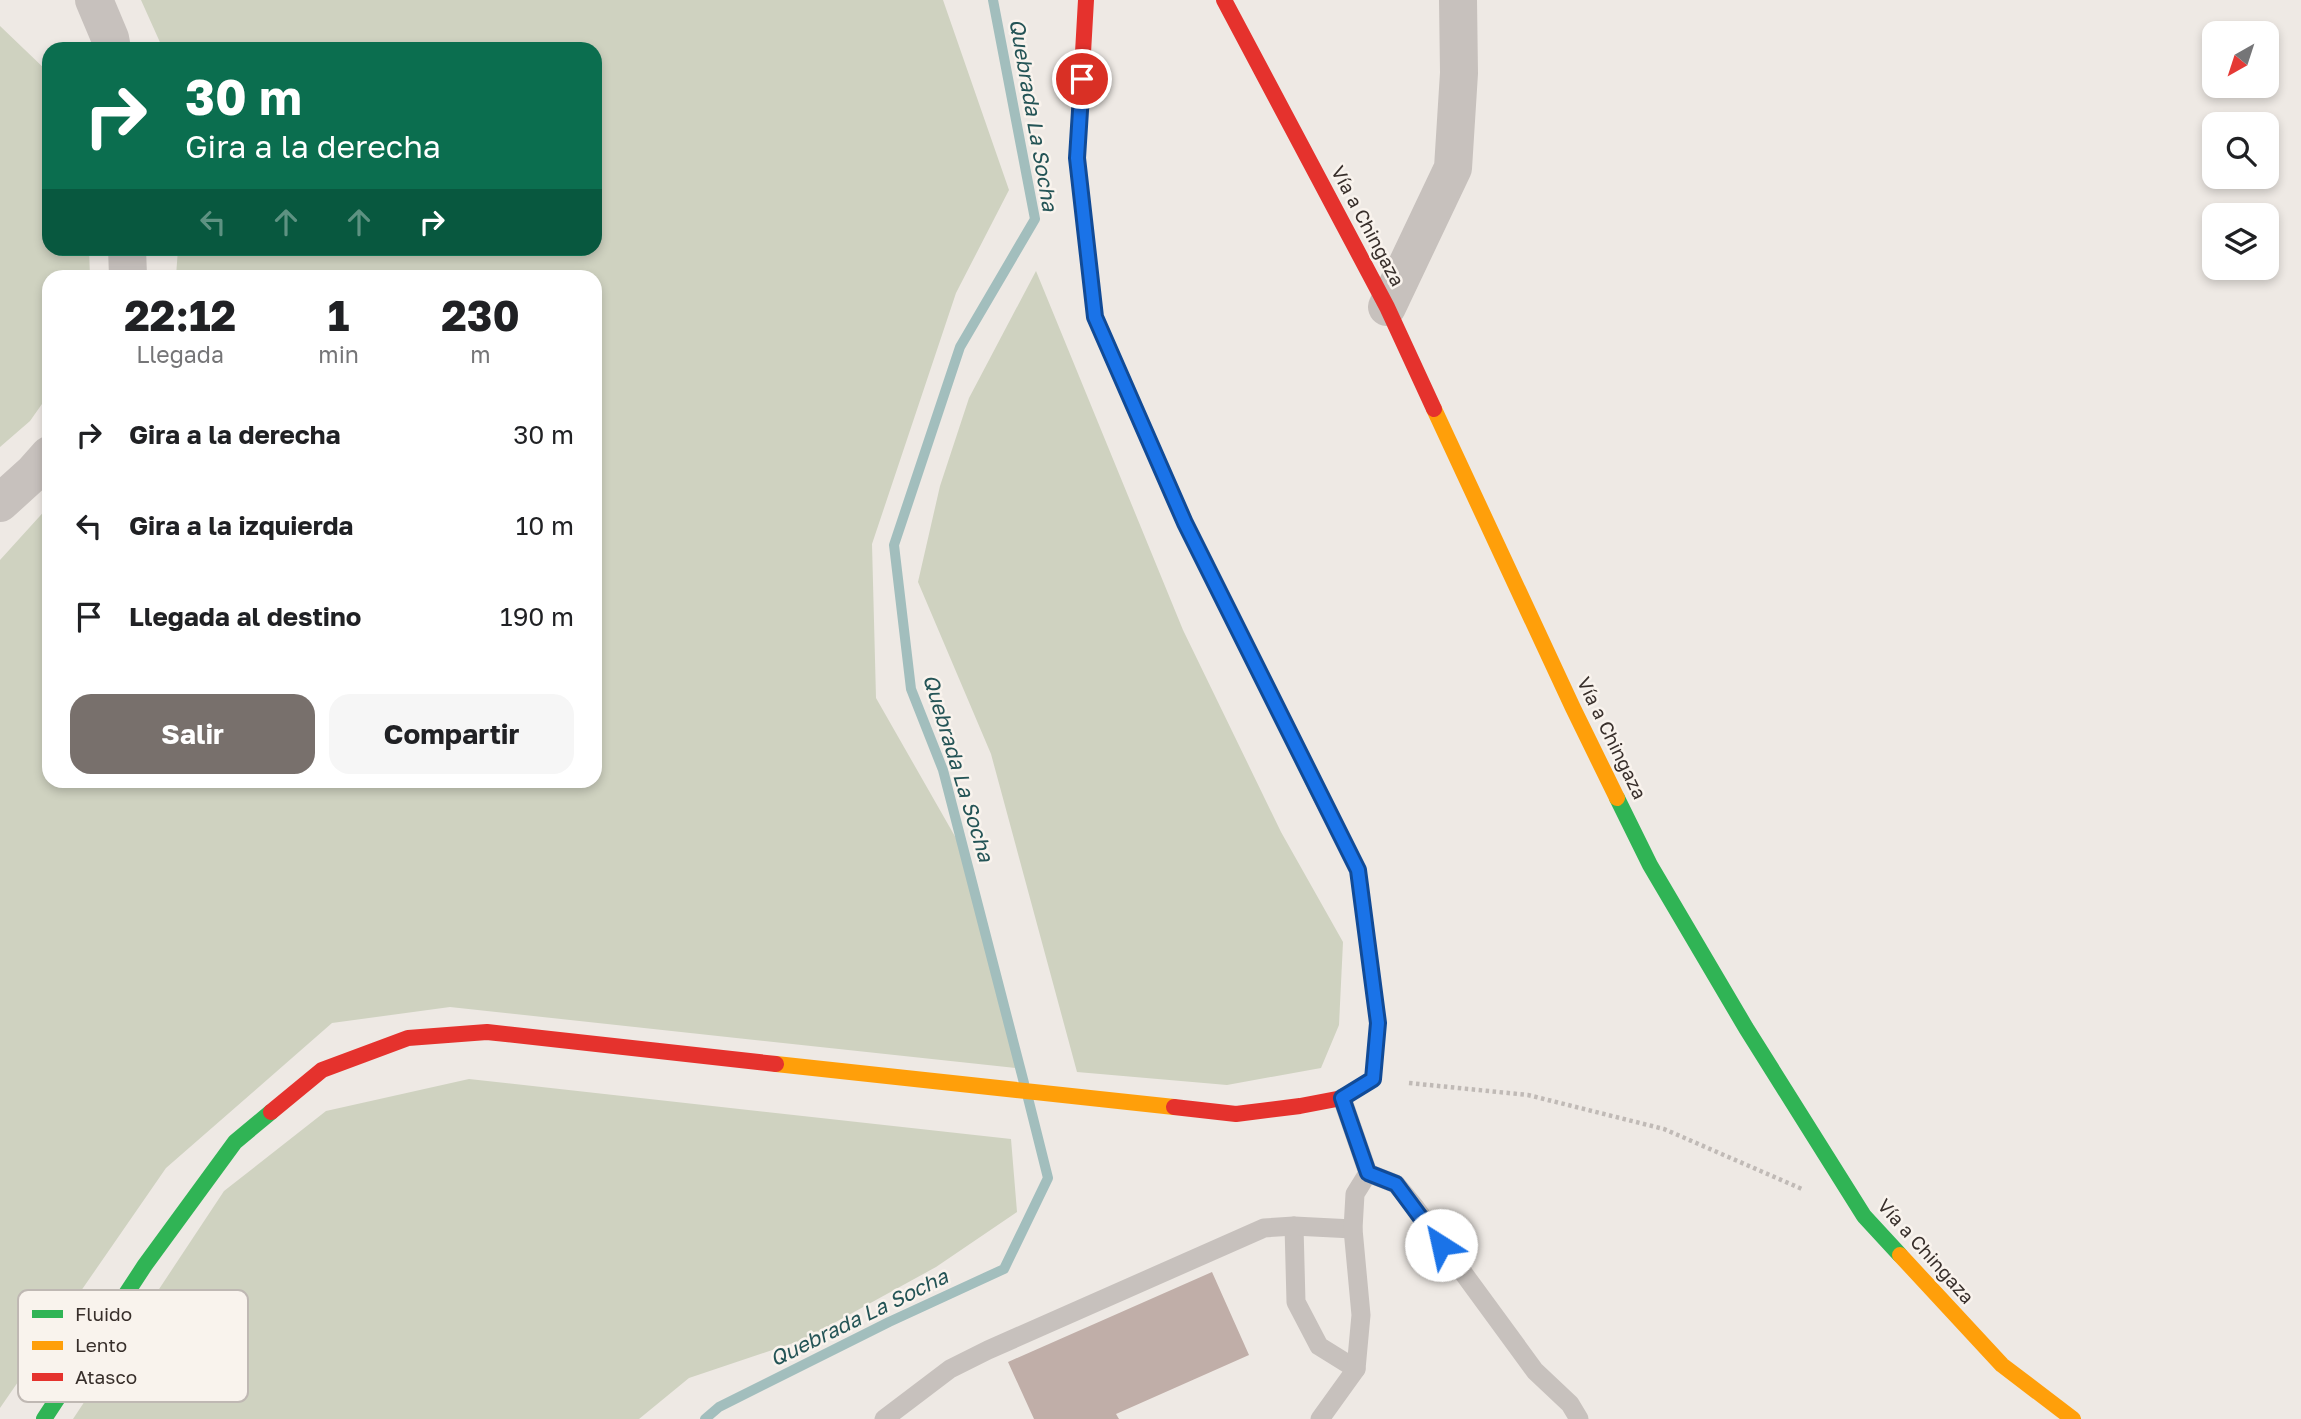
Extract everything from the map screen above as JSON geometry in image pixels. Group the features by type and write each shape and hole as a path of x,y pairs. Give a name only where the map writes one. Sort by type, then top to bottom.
{"street":[{"path":"94,0 111,42"},
{"path":"129,1290 235,1142 322,1070 408,1038 487,1032 1236,1114 1342,1098 1373,1079 1378,1023 1358,870 1185,523 1095,317 1077,158 1086,0"},
{"name":"Vía a Chingaza","path":"1224,0 1387,307 1573,708 1650,865 1746,1028 1864,1216 2002,1365 2073,1419"},
{"path":"1387,307 1453,167 1460,73 1458,0"},
{"path":"0,503 42,463"},
{"path":"44,1419 55,1402"}],"lane":[{"path":"1342,1098 1368,1173 1396,1184 1535,1371 1570,1404 1579,1419"},
{"path":"1320,1419 1356,1369 1361,1315 1353,1229 1354,1194 1368,1173"},
{"path":"884,1419 950,1369 1264,1228 1294,1226 1353,1229"},
{"path":"1294,1226 1296,1302 1319,1346 1356,1369"}],"path":[{"path":"1373,1079 1528,1095 1664,1129 1864,1216"}],"green space":[{"path":"141,0 943,0 1009,190 956,293 872,544 876,698 973,868 1024,1069 450,1007 332,1023 166,1168 82,1290 18,1290 18,1382 0,1408 0,560 42,514 42,788 602,788 602,270 176,270 177,256 602,256 602,42 160,42"},
{"path":"0,26 42,66 42,256 89,256 90,270 42,270 42,404 30,421 0,447"},
{"path":"1036,271 1183,630 1281,832 1343,942 1339,1025 1321,1068 1227,1085 1077,1072 991,754 918,582 940,486 969,398"},
{"path":"469,1079 1011,1139 1017,1212 936,1267 805,1339 689,1378 639,1419 73,1419 84,1402 248,1402 248,1290 158,1290 224,1191 326,1111"}],"building":[{"path":"1212,1272 1249,1355 1116,1414 1119,1419 1034,1419 1008,1362"}],"waterway":[{"name":"Quebrada La Socha","path":"993,0 1035,219 960,347 894,545 911,689 943,770 1024,1083"},
{"name":"Quebrada La Socha","path":"705,1419 719,1407 889,1322 1004,1269 1048,1178 1028,1098"}],"traffic: fast":[{"path":"1157,459 1185,523 1321,797"},
{"path":"1617,798 1650,865 1746,1028 1864,1216 1900,1255"},
{"path":"129,1290 235,1142 271,1112"},
{"path":"44,1419 55,1402"}],"traffic: slow":[{"path":"1434,409 1617,798"},
{"path":"776,1064 1174,1107"},
{"path":"1900,1255 2002,1365 2073,1419"}],"traffic: jam":[{"path":"1086,0 1077,158 1095,317 1157,459"},
{"path":"1224,0 1387,307 1434,409"},
{"path":"1174,1107 1236,1114 1300,1106 1342,1098 1373,1079 1378,1023 1358,870 1321,797"},
{"path":"271,1112 322,1070 408,1038 487,1032 776,1064"}],"route":[{"path":"1082,79 1077,158 1095,317 1185,523 1358,870 1378,1023 1373,1079 1342,1098 1368,1173 1396,1184 1441,1245"}]}
